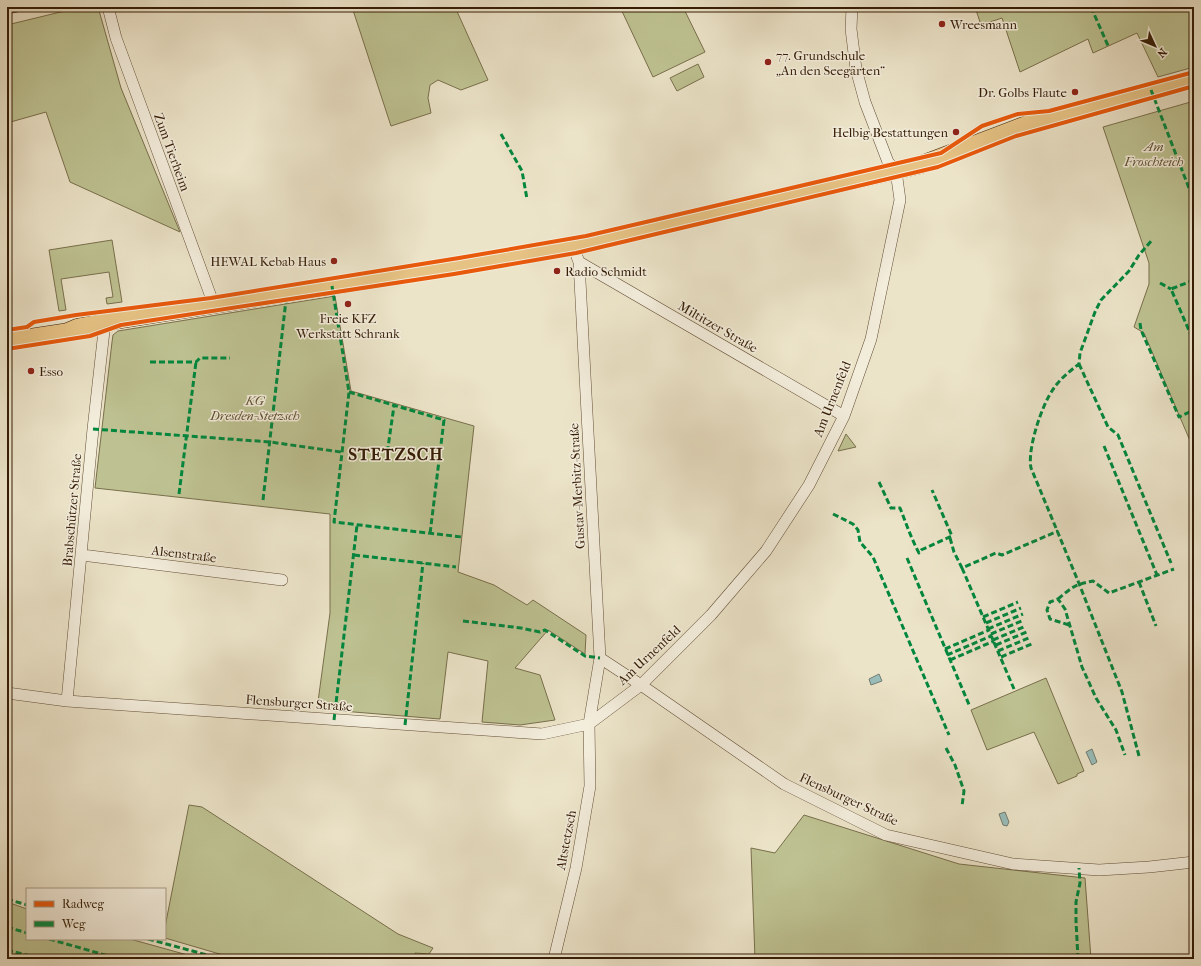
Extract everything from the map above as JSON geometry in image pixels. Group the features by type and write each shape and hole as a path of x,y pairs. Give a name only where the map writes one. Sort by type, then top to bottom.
{"main road":[{"path":"7,341 66,332 78,327 105,322 460,266 573,246 920,165 1033,122 1194,79"}],"street":[{"name":"Zum Tierheim","path":"108,7 116,38 214,305"},
{"name":"Am Urnenfeld","path":"589,724 641,685 711,614 766,551 809,485 844,416 872,339 900,200 896,171 888,162 865,102 856,69 851,29 852,7"},
{"name":"Gustav-Merbitz-Straße","path":"573,246 579,262 600,658 589,724"},
{"name":"Miltitzer Straße","path":"579,262 844,416"},
{"name":"Brabschützer Straße","path":"67,701 93,429 105,322"},
{"name":"Alsenstraße","path":"82,555 282,580"},
{"name":"Flensburger Straße","path":"600,658 784,784 886,835 1013,864 1099,870 1149,867 1194,862"},
{"name":"Flensburger Straße","path":"7,693 67,701 542,734 589,724"},
{"name":"Altstetzsch","path":"554,959 576,868 590,786 589,724"}],"green space":[{"path":"81,7 98,7 121,88 180,232 70,182 46,112 7,123 7,25"},
{"path":"352,7 455,7 488,80 461,90 438,80 430,85 428,98 431,113 391,126"},
{"path":"620,7 683,7 705,52 653,77"},
{"path":"975,7 1194,7 1194,67 1158,77 1137,33 1093,53 1088,39 1020,72 1002,18 981,25"},
{"path":"698,64 704,77 677,91 670,78"},
{"name":"Am Froschteich","path":"1194,101 1194,450 1144,333 1134,327 1149,284 1149,263 1103,127"},
{"path":"112,240 122,302 107,304 106,298 113,297 109,272 61,279 66,310 59,311 49,250"},
{"name":"KG Dresden-Stetzsch","path":"335,296 351,391 474,426 458,572 494,585 527,605 533,600 586,635 585,654 548,630 515,668 540,675 555,720 520,725 482,722 488,661 448,652 440,719 317,709 330,613 330,514 95,488 113,335 118,331"},
{"path":"846,434 856,447 838,451"},
{"path":"1046,678 1084,771 1077,774 1077,776 1058,784 1034,732 987,750 971,710"},
{"path":"189,805 202,807 398,934 433,948 429,954 415,953 414,959 242,959 166,938 166,922"},
{"path":"804,815 959,864 1085,878 1091,959 755,959 751,848 775,853"},
{"path":"7,902 26,909 26,940 134,940 202,959 7,959"}],"water":[{"path":"879,674 882,681 871,685 869,679"},
{"path":"1092,749 1097,762 1092,765 1086,752"},
{"path":"1005,812 1009,822 1007,826 1003,825 999,814"}],"railway":[{"path":"7,12 32,7"}],"marked path":[{"path":"1091,7 1109,48"},
{"path":"1151,90 1194,201"},
{"path":"501,134 522,171 527,199"},
{"path":"1139,756 1122,692 1031,468 1030,460 1033,439 1040,415 1049,395 1056,385 1065,375 1079,364 1080,353 1101,300 1129,271 1139,255 1152,240"},
{"path":"1194,280 1171,289 1194,342"},
{"path":"1160,283 1171,289"},
{"path":"332,286 349,392 334,522 462,537"},
{"path":"263,500 286,300"},
{"path":"1140,323 1141,330 1179,417 1194,410"},
{"path":"150,362 196,362 200,358 230,358"},
{"path":"179,494 196,362"},
{"path":"1079,364 1108,427 1118,435 1171,563"},
{"path":"349,392 444,420 430,534"},
{"path":"386,461 394,406"},
{"path":"93,429 270,442 341,452"},
{"path":"1104,446 1157,575"},
{"path":"879,482 891,508 900,508 919,553 921,550 952,536 932,490"},
{"path":"833,514 853,524 858,530 860,542 873,557 949,735"},
{"path":"334,720 357,525"},
{"path":"950,538 954,552 962,568 996,553 1002,555 1058,531"},
{"path":"354,555 456,567"},
{"path":"907,558 970,707"},
{"path":"405,725 423,563"},
{"path":"962,568 1014,689"},
{"path":"1058,599 1082,583 1093,581 1109,593 1174,569"},
{"path":"1139,582 1156,626"},
{"path":"1069,625 1050,619 1047,610 1050,602 1058,599 1065,609 1082,667 1096,698 1116,730 1125,755"},
{"path":"983,617 1018,602"},
{"path":"986,623 1021,608"},
{"path":"988,629 1023,614"},
{"path":"991,634 1024,620"},
{"path":"463,621 521,628 540,632 545,630 585,656 600,658"},
{"path":"993,640 1026,626"},
{"path":"945,649 989,630"},
{"path":"996,645 1029,631"},
{"path":"947,655 991,636"},
{"path":"998,651 1031,637"},
{"path":"950,660 994,641"},
{"path":"1001,657 1034,643"},
{"path":"946,748 955,765 964,791 962,806"},
{"path":"1078,959 1076,902 1080,883 1079,868"},
{"path":"7,899 26,905"},
{"path":"7,927 26,933"},
{"path":"52,940 119,959"},
{"path":"152,940 222,959"},
{"path":"7,950 42,959"}],"cycle path":[{"path":"7,330 27,327 34,322 76,315 211,298 586,236 941,153 982,126 1018,114 1049,111 1194,72"},
{"path":"7,349 90,336 121,325 454,274 576,253 938,167 1016,136 1194,86"}],"place":[{"name":"Wreesmann","path":"942,24"},
{"name":"77. Grundschule „An den Seegärten“","path":"768,62"},
{"name":"Dr. Golbs Flaute","path":"1075,92"},
{"name":"Helbig Bestattungen","path":"956,132"},
{"name":"HEWAL Kebab Haus","path":"334,261"},
{"name":"Radio Schmidt","path":"557,271"},
{"name":"Freie KFZ Werkstatt Schrank","path":"348,304"},
{"name":"Esso","path":"31,371"}],"district":[{"name":"STETZSCH","path":"396,454"}]}
